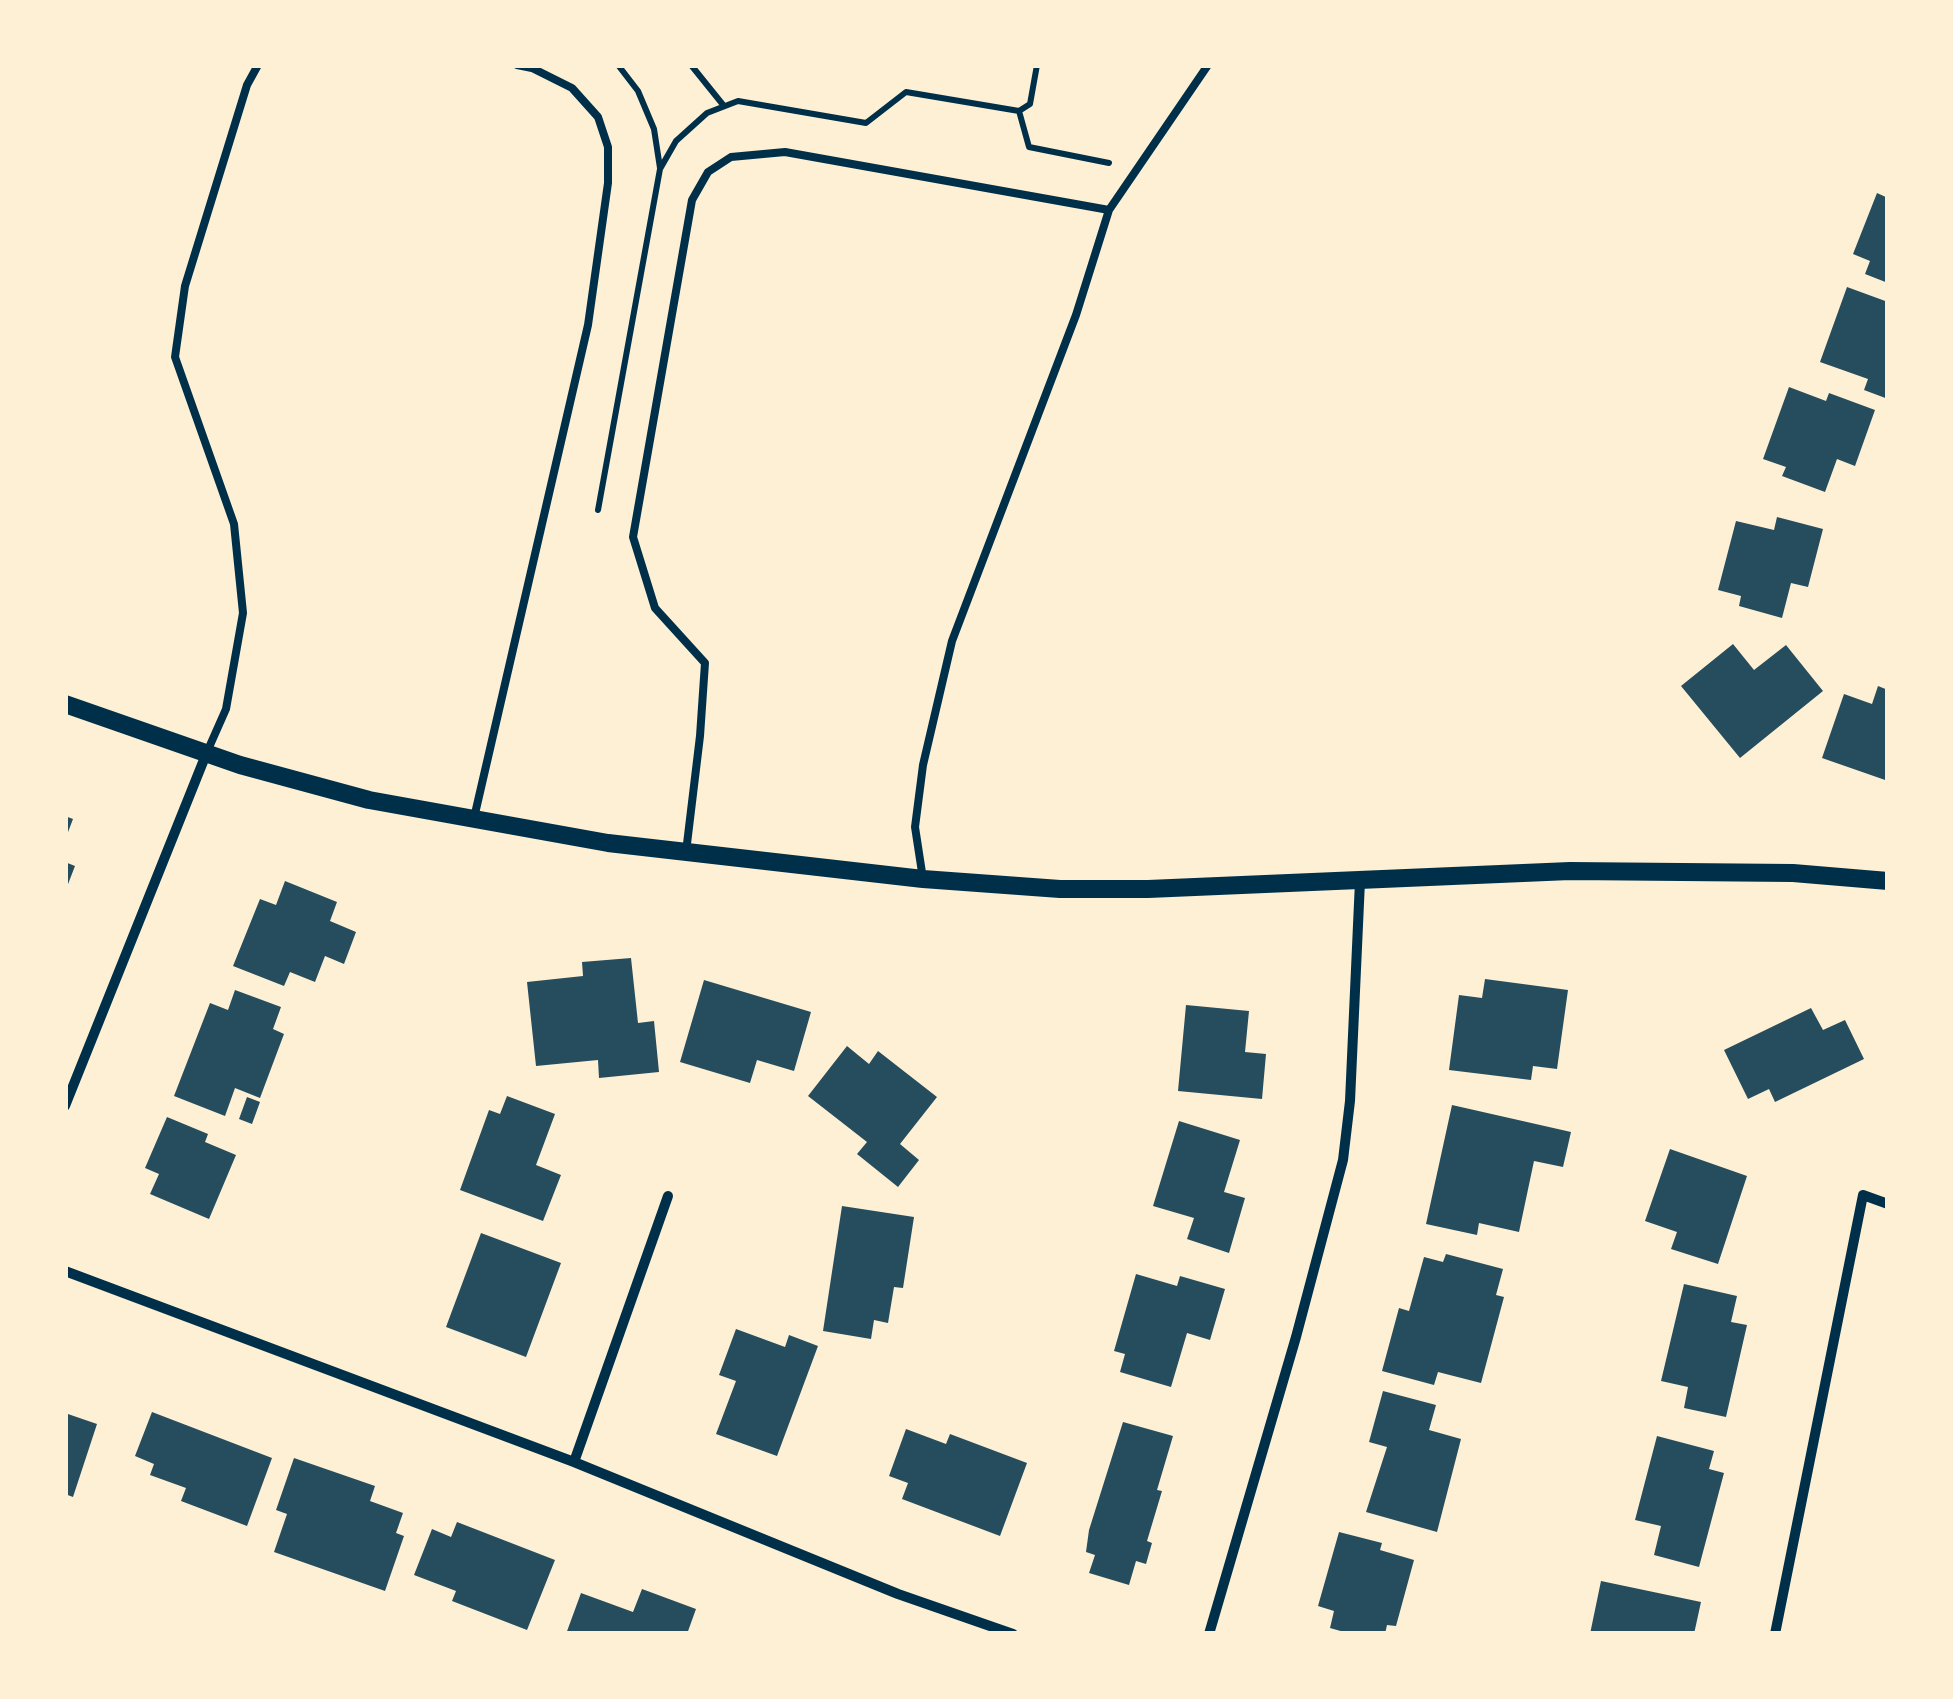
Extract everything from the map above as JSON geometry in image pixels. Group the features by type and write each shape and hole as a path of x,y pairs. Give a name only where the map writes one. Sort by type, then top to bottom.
{"street":[{"path":"65,704 240,764 369,800 608,842 923,880 1060,889 1360,882 1570,871 1793,873 1888,880"},
{"path":"65,1106 207,752"},
{"path":"1208,1634 1344,1160 1360,882"},
{"path":"1775,1634 1863,1195 1888,1204"},
{"path":"574,1462 668,1196"},
{"path":"65,1271 574,1462 898,1594 1014,1634"}],"lane":[{"path":"207,752 226,709 243,613 234,524 175,357 185,286 246,85 258,65"},
{"path":"474,818 588,325 608,182 608,147 598,117 572,88 532,68 517,65"},
{"path":"923,880 915,826 923,765 952,640 1076,315 1109,210 1208,65"},
{"path":"686,852 705,663 655,608 632,538 692,200 708,172 731,157 785,152 1109,210"}],"path":[{"path":"598,510 660,169 654,129 638,91 618,65"},
{"path":"691,65 724,106"},
{"path":"660,169 676,141 708,112 738,100 866,122 906,92 1020,112 1030,104 1037,65"},
{"path":"1020,112 1029,147 1110,163"}],"building":[{"path":"1877,193 1888,198 1888,283 1865,274 1870,261 1853,254"},
{"path":"1847,287 1888,302 1888,399 1864,390 1868,379 1820,362"},
{"path":"1789,387 1826,401 1829,393 1875,410 1855,466 1837,459 1825,492 1782,476 1786,467 1763,459"},
{"path":"1777,517 1823,529 1808,587 1791,583 1782,618 1739,606 1741,596 1718,590 1736,521 1774,530"},
{"path":"1733,644 1754,670 1786,645 1823,691 1740,758 1681,686"},
{"path":"1878,686 1888,690 1888,781 1822,758 1844,694 1872,704"},
{"path":"65,816 73,819 65,840"},
{"path":"65,862 75,866 65,892"},
{"path":"285,881 337,902 330,921 356,932 344,964 325,956 315,982 290,972 284,986 233,966 260,899 276,905"},
{"path":"631,958 638,1023 654,1021 659,1072 599,1078 598,1060 536,1066 527,982 583,976 582,962"},
{"path":"1485,979 1568,990 1557,1069 1533,1066 1531,1080 1449,1070 1459,995 1482,998"},
{"path":"704,980 811,1012 794,1071 757,1060 750,1083 680,1062"},
{"path":"235,990 281,1007 273,1029 284,1034 260,1098 235,1088 225,1116 174,1096 210,1003 228,1010"},
{"path":"1186,1005 1249,1011 1245,1052 1266,1054 1262,1099 1178,1091"},
{"path":"1811,1008 1823,1030 1845,1020 1864,1059 1775,1102 1769,1089 1748,1099 1724,1050"},
{"path":"847,1046 869,1064 878,1051 937,1097 900,1144 919,1160 898,1187 857,1154 867,1142 808,1096"},
{"path":"507,1096 555,1114 536,1165 561,1175 543,1221 460,1190 489,1110 500,1114"},
{"path":"247,1097 260,1102 252,1124 239,1119"},
{"path":"1452,1105 1571,1132 1563,1167 1534,1161 1519,1232 1479,1223 1477,1235 1426,1224"},
{"path":"167,1117 208,1134 205,1142 236,1155 209,1219 150,1194 159,1174 145,1168"},
{"path":"1179,1121 1240,1140 1224,1192 1245,1198 1229,1253 1187,1239 1194,1218 1153,1206"},
{"path":"1670,1149 1747,1176 1718,1264 1671,1249 1677,1232 1645,1221"},
{"path":"842,1206 914,1217 903,1288 894,1287 888,1323 874,1320 871,1339 823,1331"},
{"path":"481,1233 561,1263 526,1357 446,1327"},
{"path":"1446,1254 1503,1269 1496,1295 1504,1297 1481,1383 1438,1372 1434,1385 1382,1371 1399,1308 1409,1311 1424,1257 1443,1262"},
{"path":"1136,1274 1177,1286 1180,1276 1225,1289 1210,1340 1187,1333 1171,1387 1120,1372 1125,1354 1114,1351"},
{"path":"1684,1284 1737,1296 1731,1322 1747,1325 1726,1417 1684,1408 1688,1387 1661,1381"},
{"path":"736,1329 785,1347 789,1335 818,1346 777,1456 716,1434 736,1381 719,1375"},
{"path":"1383,1391 1436,1405 1429,1430 1461,1439 1437,1532 1366,1512 1387,1447 1369,1442"},
{"path":"152,1412 272,1458 247,1526 181,1501 186,1488 150,1475 154,1464 135,1456"},
{"path":"65,1413 97,1424 73,1497 65,1494"},
{"path":"1123,1422 1173,1436 1157,1490 1162,1491 1147,1541 1152,1543 1146,1564 1136,1561 1129,1585 1089,1573 1095,1555 1086,1552 1089,1530"},
{"path":"906,1429 946,1444 950,1434 1027,1463 1000,1536 902,1499 908,1483 889,1476"},
{"path":"1657,1436 1714,1451 1709,1469 1724,1473 1699,1567 1654,1555 1661,1526 1635,1520"},
{"path":"294,1458 375,1486 370,1501 403,1513 396,1533 404,1536 385,1591 274,1552 287,1514 276,1510"},
{"path":"457,1522 555,1560 527,1630 452,1601 456,1591 414,1575 432,1529 451,1537"},
{"path":"1339,1532 1382,1543 1380,1550 1414,1560 1396,1626 1387,1625 1385,1634 1351,1634 1330,1628 1334,1611 1318,1606"},
{"path":"1601,1581 1701,1602 1694,1634 1590,1634"},
{"path":"642,1589 696,1609 687,1634 566,1634 581,1593 633,1612"}]}
